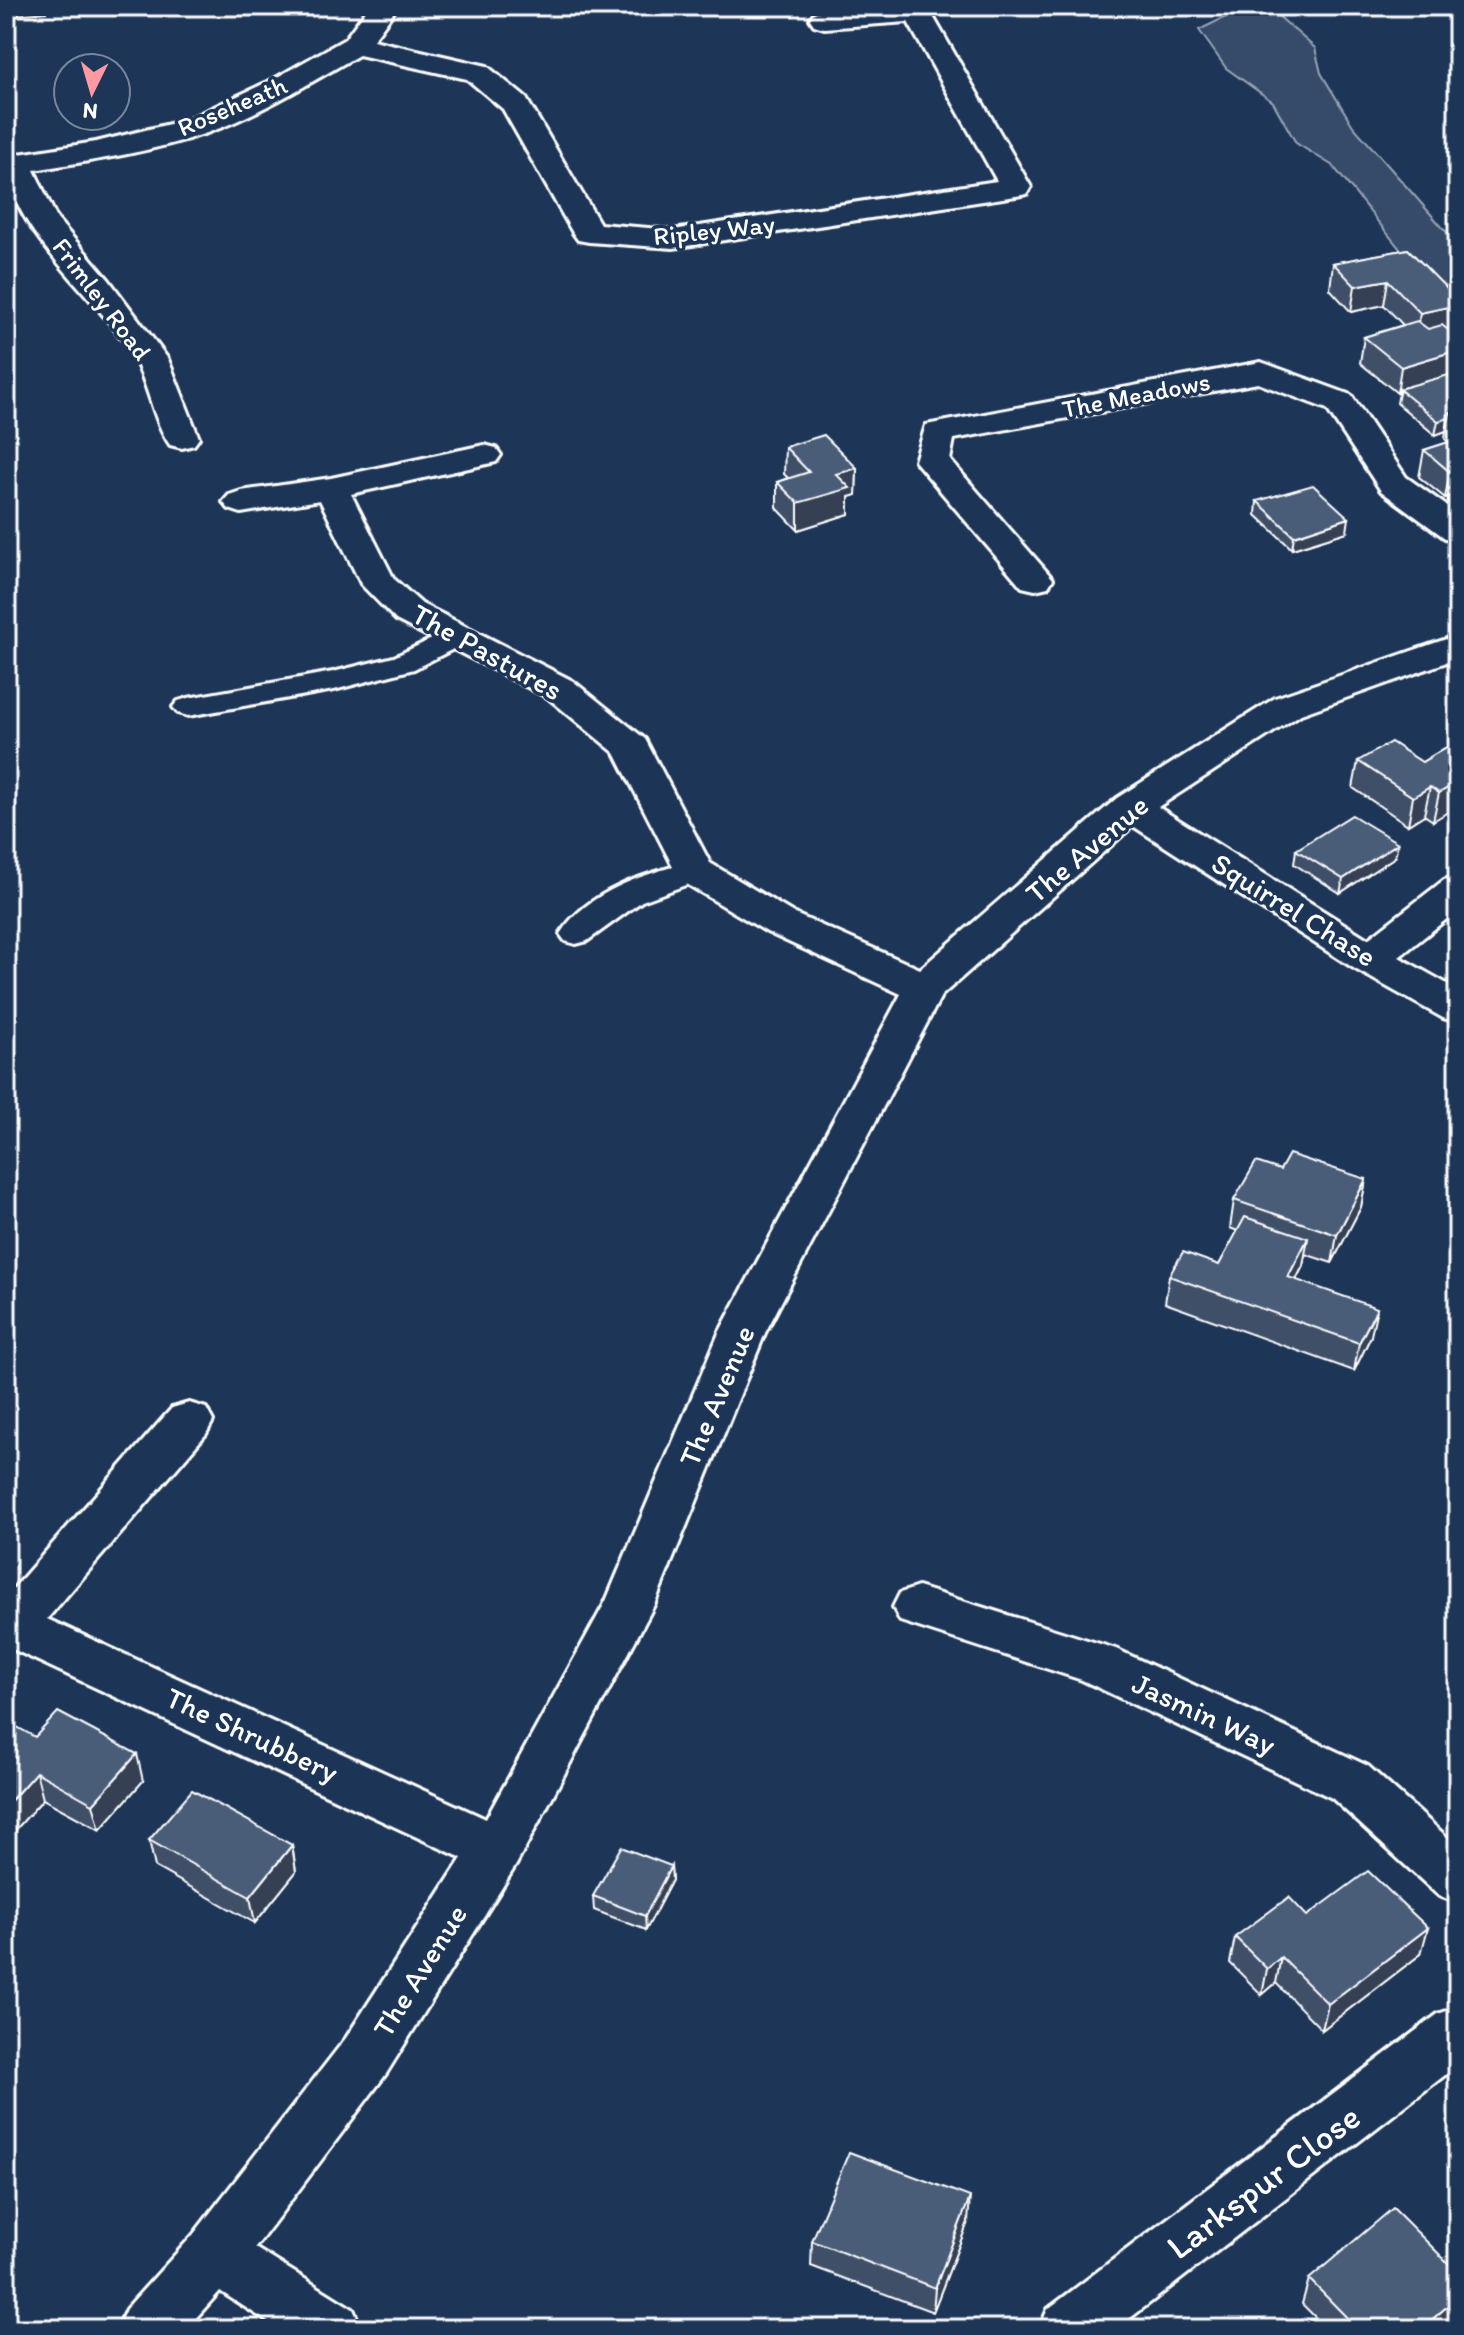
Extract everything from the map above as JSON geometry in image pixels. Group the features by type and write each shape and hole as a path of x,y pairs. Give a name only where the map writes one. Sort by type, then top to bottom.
{"street":[{"name":"Roseheath","path":"11,164 96,151 197,126 282,86 355,45 384,6"},
{"name":"Ripley Way","path":"355,45 477,72 515,104 589,233 673,239 1016,187 914,10"},
{"path":"824,19 914,10"},
{"name":"Frimley Road","path":"11,164 43,222 98,287 151,359 182,438"},
{"name":"The Meadows","path":"1035,579 932,461 938,432 1261,372 1339,402 1393,484 1458,530"},
{"path":"241,502 331,488 484,455"},
{"name":"The Pastures","path":"331,488 379,584 409,612 560,689 631,747 694,871"},
{"name":"The Avenue","path":"147,2329 214,2255 366,2056 497,1849 629,1605 742,1333 925,988 1131,807 1288,706 1458,646"},
{"name":"Squirrel Chase","path":"1131,807 1370,959 1458,1008"},
{"path":"694,871 781,923 925,988"},
{"path":"1370,959 1458,889"},
{"path":"9,1624 189,1421"},
{"name":"Jasmin Way","path":"918,1607 1098,1664 1350,1782 1458,1880"},
{"name":"The Shrubbery","path":"9,1624 497,1849"},
{"name":"Larkspur Close","path":"1069,2329 1458,2032"},
{"path":"214,2255 332,2329"}],"lane":[{"path":"188,707 348,677 404,663 457,636"},
{"path":"576,934 609,904 650,883 694,871"}],"shaded area":[{"path":"1231,6 1267,6 1315,48 1321,73 1353,126 1458,245 1458,321 1333,166 1296,143 1273,102 1226,68 1199,30 1232,14"}],"building":[{"path":"1408,249 1458,300 1458,305 1420,313 1388,280 1355,286 1333,263"},
{"path":"1417,321 1428,329 1442,325 1458,338 1458,350 1401,367 1364,337"},
{"path":"1452,374 1458,379 1458,410 1450,412 1449,418 1438,421 1399,389"},
{"path":"824,435 857,468 836,474 850,488 798,503 777,482 809,472 785,447"},
{"path":"1458,439 1458,469 1450,472 1424,450"},
{"path":"1313,485 1349,518 1294,536 1257,501"},
{"path":"1458,740 1458,782 1439,793 1430,787 1413,797 1358,761 1391,742 1422,762"},
{"path":"1352,815 1398,843 1343,879 1296,850"},
{"path":"1289,1154 1366,1179 1337,1235 1234,1200 1256,1162 1280,1170"},
{"path":"1245,1217 1308,1238 1288,1277 1377,1308 1359,1343 1169,1276 1183,1252 1219,1265"},
{"path":"58,1712 137,1754 93,1804 36,1772 6,1806 6,1724 8,1722 35,1737"},
{"path":"192,1790 292,1845 250,1897 149,1840"},
{"path":"621,1847 671,1866 645,1916 593,1896"},
{"path":"1368,1871 1428,1928 1328,2004 1281,1957 1267,1969 1235,1937 1289,1897 1307,1916"},
{"path":"849,2152 970,2197 935,2288 812,2241"},
{"path":"1393,2208 1458,2273 1458,2297 1421,2329 1358,2329 1309,2279"}]}
